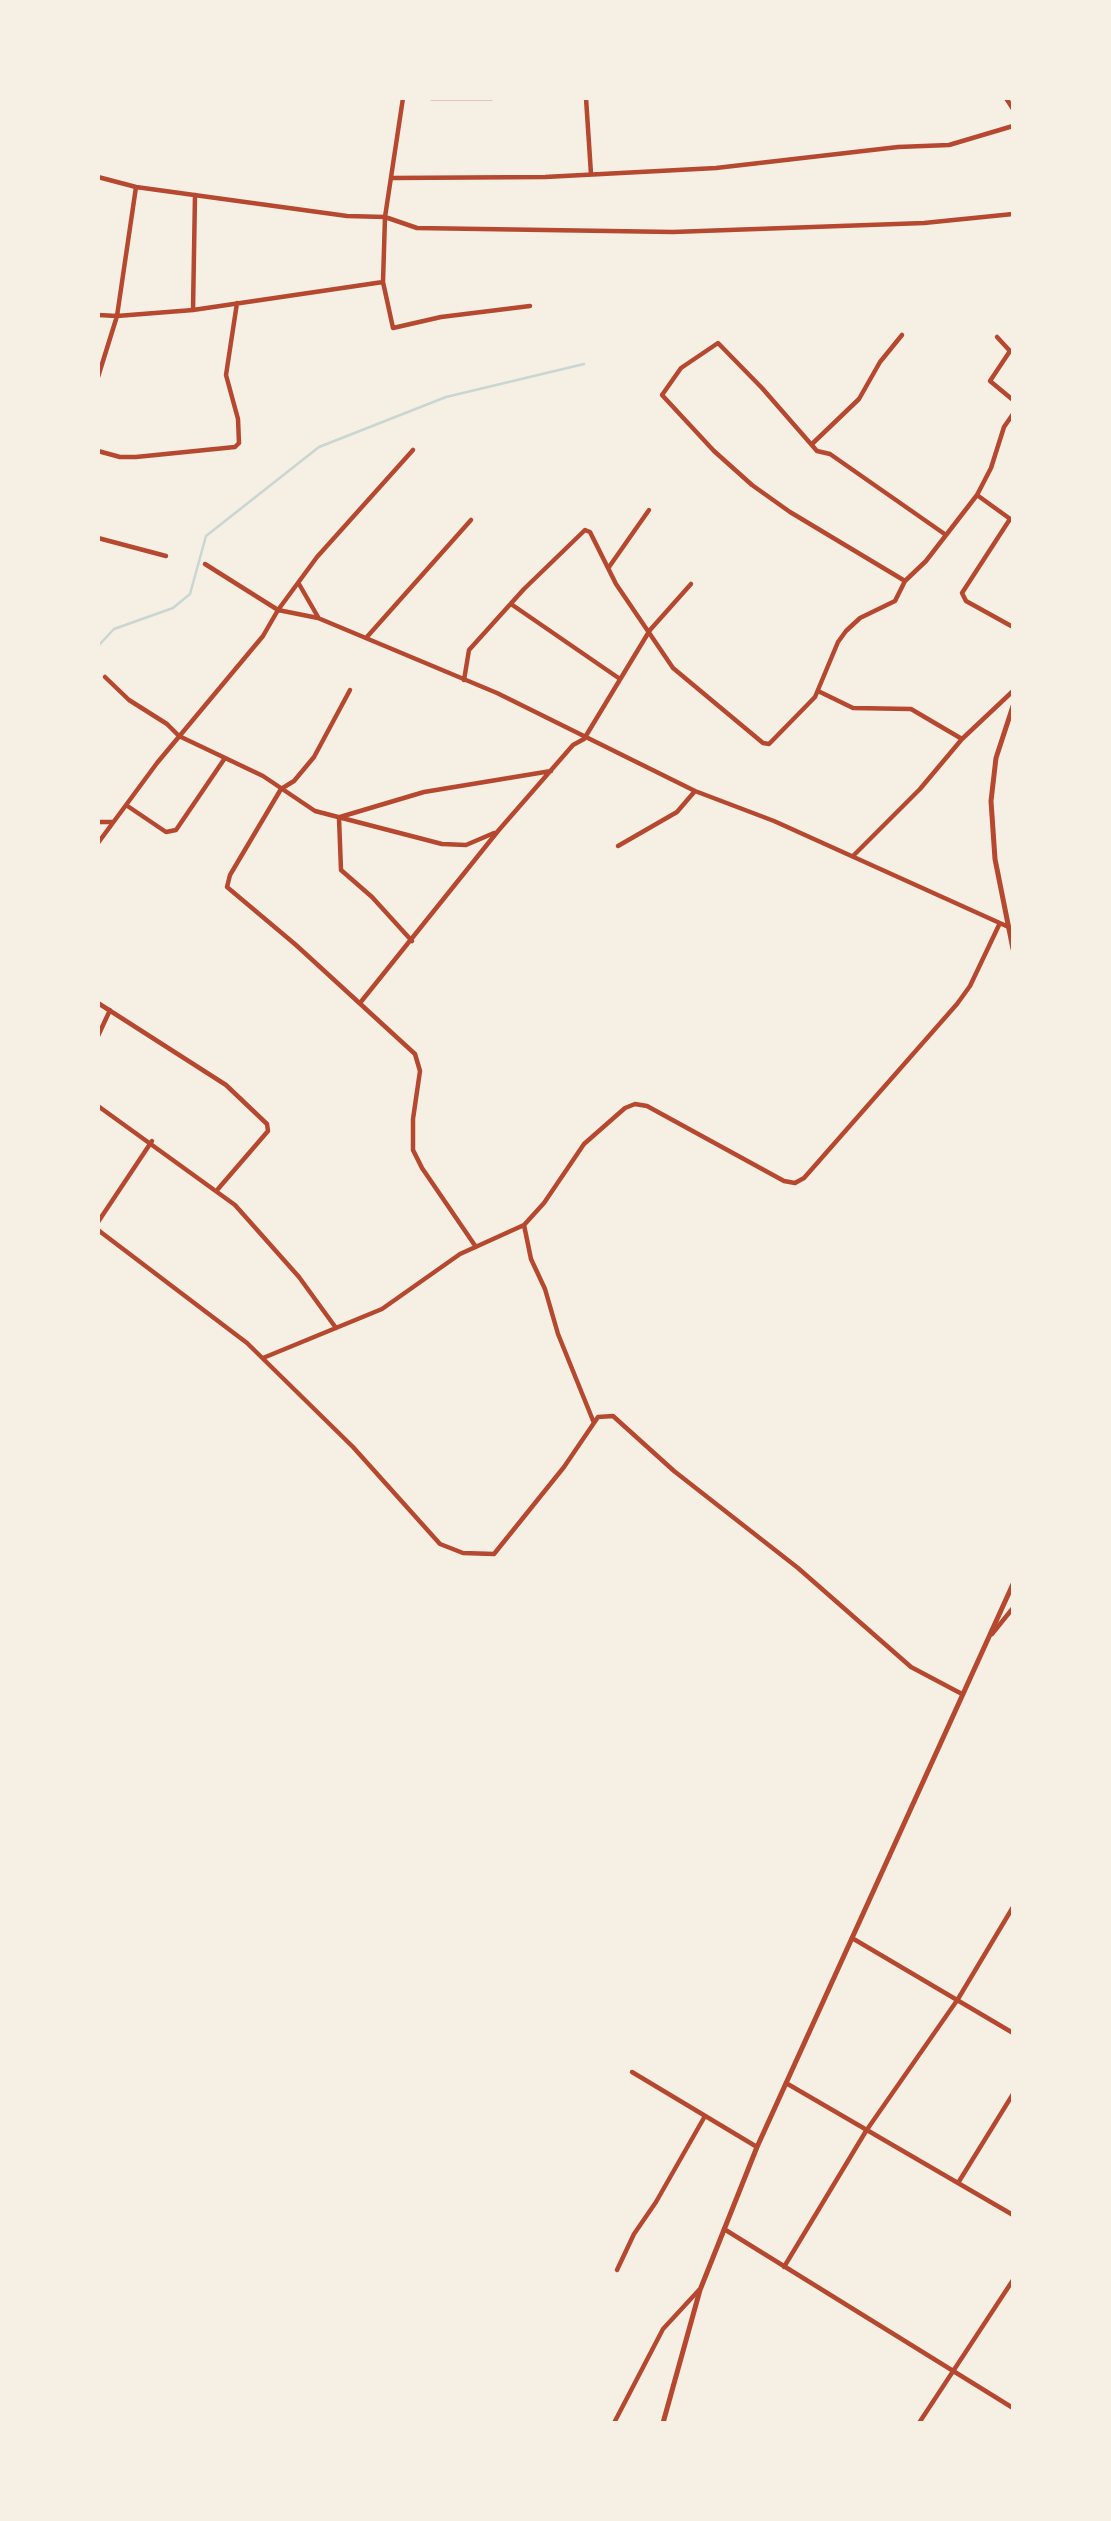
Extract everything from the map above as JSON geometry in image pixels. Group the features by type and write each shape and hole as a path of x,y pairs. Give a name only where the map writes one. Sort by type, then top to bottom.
{"street":[{"path":"403,98 385,217 383,282 393,328 441,317 530,306"},
{"path":"431,98 492,98"},
{"path":"586,98 591,174"},
{"path":"1006,98 1013,109"},
{"path":"392,178 591,174 716,168 883,149 949,145 1013,126"},
{"path":"98,177 136,187 347,216 385,217 417,228 673,232 924,223 1013,214"},
{"path":"98,377 117,316 136,187"},
{"path":"193,310 195,195"},
{"path":"98,315 193,310 383,282"},
{"path":"98,450 120,457 136,457 235,447 239,443 239,419 226,375 237,303"},
{"path":"812,444 859,399 880,362 902,335"},
{"path":"997,337 1008,347 1009,356 990,381 1013,400"},
{"path":"905,581 853,552 752,485 663,398 663,391 681,368 718,344 812,444 946,535"},
{"path":"464,680 469,650 581,531 590,532 616,584 650,630 673,668 763,743 769,744 811,702 838,642 846,631 860,618 895,601 905,581 977,495 991,468 1004,427 1013,414"},
{"path":"98,843 178,736 263,636 278,610 317,557 413,450"},
{"path":"977,495 1011,520 962,593 966,601 1013,626"},
{"path":"609,567 649,510"},
{"path":"366,638 471,520"},
{"path":"98,538 166,556"},
{"path":"205,564 278,610 318,618 464,680 695,791 774,821 1011,930"},
{"path":"299,584 318,618"},
{"path":"360,1003 498,831 573,745 584,738 650,630 691,584"},
{"path":"511,604 620,679"},
{"path":"105,677 130,700 167,724 178,736 263,776 315,811 400,836 455,846 475,842 498,831"},
{"path":"350,690 314,757 294,781 281,789 230,875 227,887 415,1054 419,1062 412,1131 413,1150 422,1168 476,1247"},
{"path":"818,691 853,708 911,709 962,739"},
{"path":"853,856 920,789 962,739 1013,691"},
{"path":"1013,705 996,758 991,801 995,859 1013,949"},
{"path":"126,805 170,832 176,830 225,758"},
{"path":"339,818 424,792 551,771"},
{"path":"618,846 677,812 695,791"},
{"path":"339,818 341,870 372,897 412,941"},
{"path":"98,822 113,822"},
{"path":"263,1357 382,1309 429,1274 476,1247 524,1225 544,1203 584,1144 625,1108 635,1104 647,1106 784,1181 795,1183 804,1178 957,1004 970,986 999,925"},
{"path":"98,1003 226,1085 267,1124 268,1131 218,1189"},
{"path":"98,1036 110,1010"},
{"path":"98,1106 218,1189 253,1223 299,1277 336,1328"},
{"path":"98,1222 152,1142"},
{"path":"524,1225 531,1259 545,1289 558,1334 594,1423"},
{"path":"98,1230 263,1357 353,1447 430,1536 440,1544 463,1553 494,1553 564,1467 598,1417 612,1416 674,1471 798,1568 911,1667 962,1694"},
{"path":"663,2423 700,2290 757,2147 1013,1584"},
{"path":"990,1637 1013,1608"},
{"path":"784,2267 866,2131 958,1999 1013,1906"},
{"path":"851,1938 1013,2033"},
{"path":"632,2072 757,2147"},
{"path":"786,2083 1013,2216"},
{"path":"958,2183 1013,2094"},
{"path":"617,2270 634,2234 656,2202 705,2116"},
{"path":"724,2229 1013,2407"},
{"path":"919,2423 1013,2280"},
{"path":"614,2423 663,2329 700,2290"}],"waterway":[{"path":"98,646 114,629 173,608 190,594 206,536 319,447 446,397 584,364"}]}
